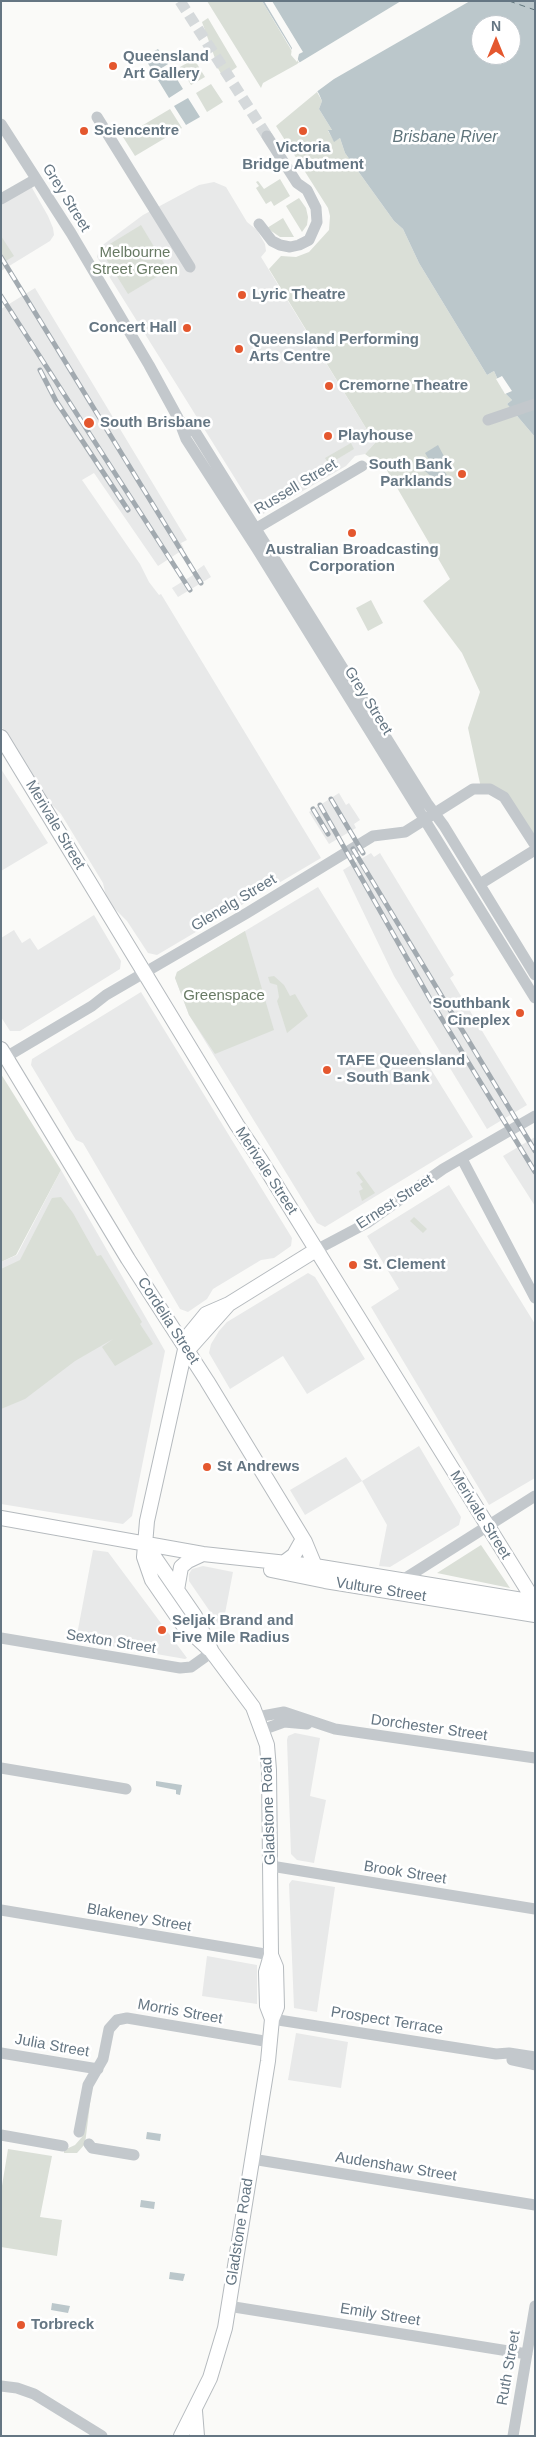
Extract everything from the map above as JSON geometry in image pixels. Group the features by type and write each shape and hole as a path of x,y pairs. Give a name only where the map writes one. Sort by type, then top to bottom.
{"main road":[{"name":"Merivale Street","path":"1,737 144,973 535,1602"},
{"name":"Cordelia Street","path":"4,1053 128,1260 187,1351 303,1539 315,1566"},
{"name":"Ernest Street","path":"144,1542 146,1521 177,1381 187,1351 229,1304 316,1250"},
{"name":"Vulture Street","path":"1,1518 203,1554 282,1564 315,1566 535,1602"},
{"path":"282,1564 294,1555 303,1539"},
{"name":"Gladstone Road","path":"144,1542 199,1623 212,1652"},
{"name":"Gladstone Road","path":"144,1542 144,1562 152,1580 186,1629 212,1652 250,1702 262,1730 269,1770 271,1956 276,1966 277,2007 272,2019 252,2159 228,2306 217,2359 195,2410 181,2436"},
{"path":"177,1590 181,1567 188,1561 203,1554"},
{"name":"Vulture Street","path":"230,1558 254,1566 317,1580 341,1582 535,1616"},
{"path":"315,1566 322,1575 341,1582"},
{"path":"195,2410 197,2436"}],"street":[{"path":"97,117 190,267"},
{"name":"Grey Street","path":"1,124 143,355 178,418 186,439 251,531 480,884 535,975"},
{"path":"259,224 268,237 280,245 293,247 306,242 314,233 317,219 316,208 306,190 297,183 284,157 269,134"},
{"path":"1,200 36,179"},
{"path":"488,420 535,404"},
{"name":"Russell Street","path":"251,531 362,466"},
{"name":"Grey Street","path":"251,531 535,998"},
{"name":"Glenelg Street","path":"4,1053 144,973 373,836 404,832 469,792 481,788 495,791 504,797 535,845"},
{"path":"480,884 535,850"},
{"name":"Ernest Street","path":"316,1250 367,1223 462,1159 535,1116"},
{"path":"462,1159 535,1298"},
{"path":"402,1581 535,1496"},
{"name":"Sexton Street","path":"1,1638 180,1668 191,1667 212,1652"},
{"name":"Dorchester Street","path":"257,1717 284,1712 335,1730 535,1758"},
{"name":"Dorchester Street","path":"262,1730 284,1722 319,1725"},
{"path":"1,1768 126,1789"},
{"name":"Brook Street","path":"271,1866 535,1909"},
{"name":"Blakeney Street","path":"1,1910 271,1956"},
{"name":"Morris Street","path":"79,2132 86,2088 104,2056 110,2027 121,2018 270,2042"},
{"name":"Prospect Terrace","path":"272,2019 496,2054 509,2053 535,2056"},
{"name":"Julia Street","path":"1,2052 98,2069"},
{"name":"Prospect Terrace","path":"496,2054 501,2058 535,2065"},
{"path":"1,2135 63,2146"},
{"path":"89,2144 92,2148 134,2155"},
{"name":"Audenshaw Street","path":"252,2159 535,2205"},
{"name":"Emily Street","path":"228,2306 527,2354"},
{"name":"Ruth Street","path":"513,2436 535,2306"},
{"path":"1,2386 17,2388 34,2394 94,2433 102,2436"}],"shaded area":[{"path":"27,179 48,216 54,235 50,241 1,271 1,194"},
{"path":"214,182 226,187 247,222 257,230 265,244 266,251 261,257 375,443 365,454 355,456 346,466 263,514 256,512 97,257 100,247 143,215 199,185"},
{"path":"35,288 187,540 181,543 184,549 158,566 94,473 82,480 140,564 149,582 159,595 161,594 321,858 157,955 148,953 127,921 112,906 106,896 103,883 61,814 44,797 1,726 1,309"},
{"path":"204,565 211,577 178,597 172,588 198,572 197,570"},
{"path":"1,769 48,843 1,871"},
{"path":"339,793 346,805 349,803 360,820 354,824 356,828 329,844 309,812"},
{"path":"371,853 374,857 380,853 454,975 450,978 527,1105 487,1129 394,976 343,870"},
{"name":"TAFE Queensland - South Bank","path":"318,887 473,1137 325,1227 317,1223 189,1015 175,978 177,972"},
{"path":"94,915 121,961 120,969 20,1031 10,1031 1,1017 1,938 14,930 22,943 30,938 38,950"},
{"path":"141,992 292,1238 291,1246 274,1258 261,1260 213,1289 207,1299 188,1312 180,1309 83,1143 76,1140 31,1065 32,1059"},
{"path":"535,1137 535,1206 503,1156"},
{"path":"61,1170 165,1351 132,1516 123,1524 1,1504 1,1262 17,1255"},
{"path":"449,1185 535,1324 535,1478 489,1505 371,1307 399,1289 367,1236"},
{"path":"308,1273 315,1277 365,1359 307,1394 283,1356 230,1389 209,1353 211,1344 219,1331 227,1322"},
{"path":"419,1446 461,1517 459,1525 390,1567 379,1566 387,1525 362,1481"},
{"path":"346,1457 362,1481 305,1515 290,1490"},
{"path":"93,1550 108,1552 187,1658 76,1640"},
{"path":"203,1566 233,1572 222,1629 189,1581 189,1574 192,1569"},
{"path":"295,1733 320,1738 310,1796 326,1800 314,1863 297,1860 291,1854 287,1740 288,1736"},
{"path":"292,1880 335,1887 317,2012 294,2008 289,1884"},
{"path":"207,1956 257,1965 257,2004 202,1996"},
{"path":"296,2033 348,2042 341,2088 288,2080"}],"green space":[{"path":"207,1 262,1 299,63 263,83 261,88"},
{"path":"208,18 237,67 223,77 216,65 202,22"},
{"path":"194,59 205,77 191,85 180,67"},
{"path":"211,84 223,102 207,112 196,93"},
{"name":"South Bank Parklands","path":"317,92 322,101 319,109 332,130 328,131 334,141 340,138 345,153 394,221 403,229 419,263 487,375 494,371 503,391 512,400 507,404 535,437 535,845 504,797 481,788 468,728 480,692 462,653 423,601 450,579 385,467 375,468 372,459 365,454 375,443 269,269 281,256 296,257 309,252 329,230 330,216 328,208 276,126"},
{"path":"170,109 182,128 135,156 123,137"},
{"path":"280,179 290,196 274,206 271,201 266,204 256,188 259,186 256,182 258,181 264,189"},
{"path":"299,198 306,208 308,217 307,225 302,232 286,206"},
{"path":"283,218 294,237 280,237 267,228"},
{"name":"Melbourne Street Green","path":"141,225 168,270 128,294 103,254 105,247"},
{"path":"1,236 14,256 1,264"},
{"path":"351,443 354,449 329,464 325,458"},
{"path":"371,600 383,623 368,631 356,608"},
{"name":"Greenspace","path":"245,931 274,1030 215,1054 189,1015 175,978 177,972"},
{"path":"274,976 284,985 290,996 295,994 308,1016 287,1033 277,1001 279,997 277,985 270,983 268,977"},
{"path":"1,1074 61,1170 16,1255 1,1262"},
{"path":"359,1171 375,1193 362,1201 359,1191 363,1189 360,1184 363,1182 356,1173"},
{"path":"61,1197 73,1213 97,1256 101,1255 142,1322 140,1324 153,1344 115,1366 102,1347 113,1339 75,1361 25,1399 1,1409 1,1269 20,1260 52,1198"},
{"path":"414,1217 427,1229 423,1233 410,1221"},
{"path":"481,1545 510,1588 437,1573"},
{"path":"91,2096 85,2144 77,2153 64,2153 64,2150 75,2145 82,2137"},
{"path":"8,2149 52,2156 40,2217 62,2220 57,2256 1,2247 1,2192"}],"water":[{"name":"Brisbane River","path":"262,1 535,1 535,437 507,404 512,400 503,391 494,371 487,375 419,263 403,229 394,221 345,153 340,138 334,142 328,130 332,130 319,109 322,101"},
{"path":"158,49 168,64 154,73 144,57"},
{"path":"172,71 183,89 169,98 158,80"},
{"path":"188,98 200,117 186,125 174,106"},
{"path":"438,445 447,462 444,467 439,469 433,466 425,453"},
{"path":"430,468 436,472 444,471 447,475 433,478 425,471"},
{"path":"156,1781 182,1785 180,1795 176,1794 176,1790 156,1786"},
{"path":"147,2132 161,2134 160,2141 146,2139"},
{"path":"141,2200 155,2202 154,2209 140,2207"},
{"path":"170,2272 185,2274 183,2281 169,2279"},
{"path":"52,2303 70,2306 68,2313 51,2310"}],"pier":[{"path":"264,1 272,1 303,52 299,54 297,62 291,55 292,48"},
{"path":"401,1 470,1 334,79 315,93 297,64"},
{"path":"502,376 512,391 505,394 496,379"}],"ferry route":[{"path":"509,1 535,10"}],"tunnel":[{"path":"180,1 267,136"}],"railway":[{"path":"1,257 201,583"},
{"path":"1,296 190,590"},
{"path":"40,370 56,401 128,510"},
{"path":"331,799 363,853"},
{"path":"320,805 434,1006 535,1172"},
{"path":"313,809 328,834"},
{"path":"353,849 535,1151"}],"place":[{"name":"Queensland Art Gallery","path":"113,66"},
{"name":"Sciencentre","path":"84,131"},
{"name":"Victoria Bridge Abutment","path":"303,131"},
{"name":"Lyric Theatre","path":"242,295"},
{"name":"Concert Hall","path":"187,328"},
{"name":"Queensland Performing Arts Centre","path":"239,349"},
{"name":"Cremorne Theatre","path":"329,386"},
{"name":"South Brisbane","path":"89,423"},
{"name":"Playhouse","path":"328,436"},
{"name":"South Bank Parklands","path":"462,474"},
{"name":"Australian Broadcasting Corporation","path":"352,533"},
{"name":"Southbank Cineplex","path":"520,1013"},
{"name":"TAFE Queensland - South Bank","path":"327,1070"},
{"name":"St. Clement","path":"353,1265"},
{"name":"St Andrews","path":"207,1467"},
{"name":"Seljak Brand and Five Mile Radius","path":"162,1630"},
{"name":"Torbreck","path":"21,2325"}]}
